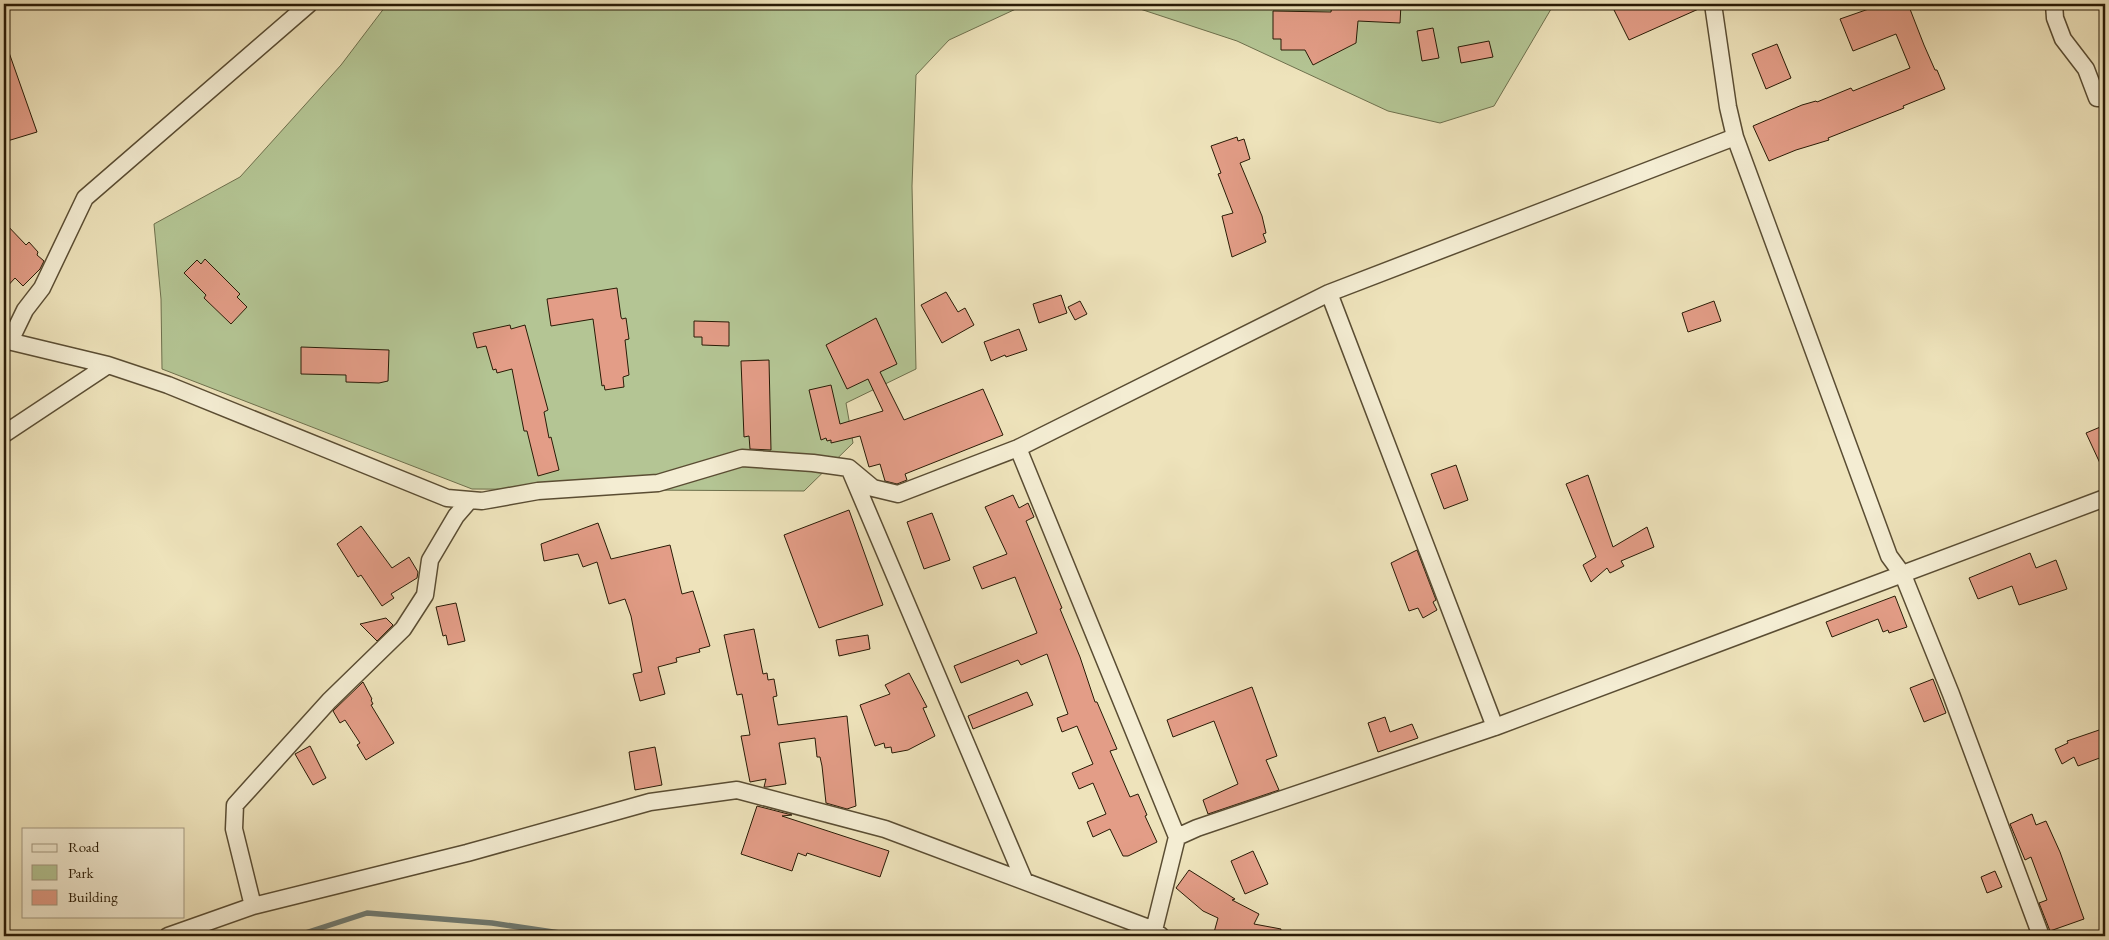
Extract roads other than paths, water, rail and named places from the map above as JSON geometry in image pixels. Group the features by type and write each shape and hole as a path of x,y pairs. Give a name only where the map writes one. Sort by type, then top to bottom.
{"street":[{"path":"309,4 85,198 42,288 25,310 7,341 108,365 168,385 447,498 469,501 482,501 538,491 658,483 742,458 813,463 849,468 873,488 898,494 1018,448 1330,293 1735,137"},
{"path":"1713,4 1728,107 1735,137 1890,556 1903,575 1951,694 2040,936"},
{"path":"2054,4 2055,18 2063,40 2086,69 2097,98 2105,98"},
{"path":"1330,293 1495,728"},
{"path":"4,434 108,365"},
{"path":"168,936 253,906 467,853 650,802 737,790 885,829 1024,880 1155,934 1177,837 1018,448"},
{"path":"849,468 1024,880"},
{"path":"1177,837 1197,828 1495,728 2105,498"},
{"path":"253,906 234,829 235,804 329,701 371,658 403,629 425,595 430,560 456,516 469,501"}],"waterway":[{"path":"296,936 367,913 492,923 580,936"}]}
